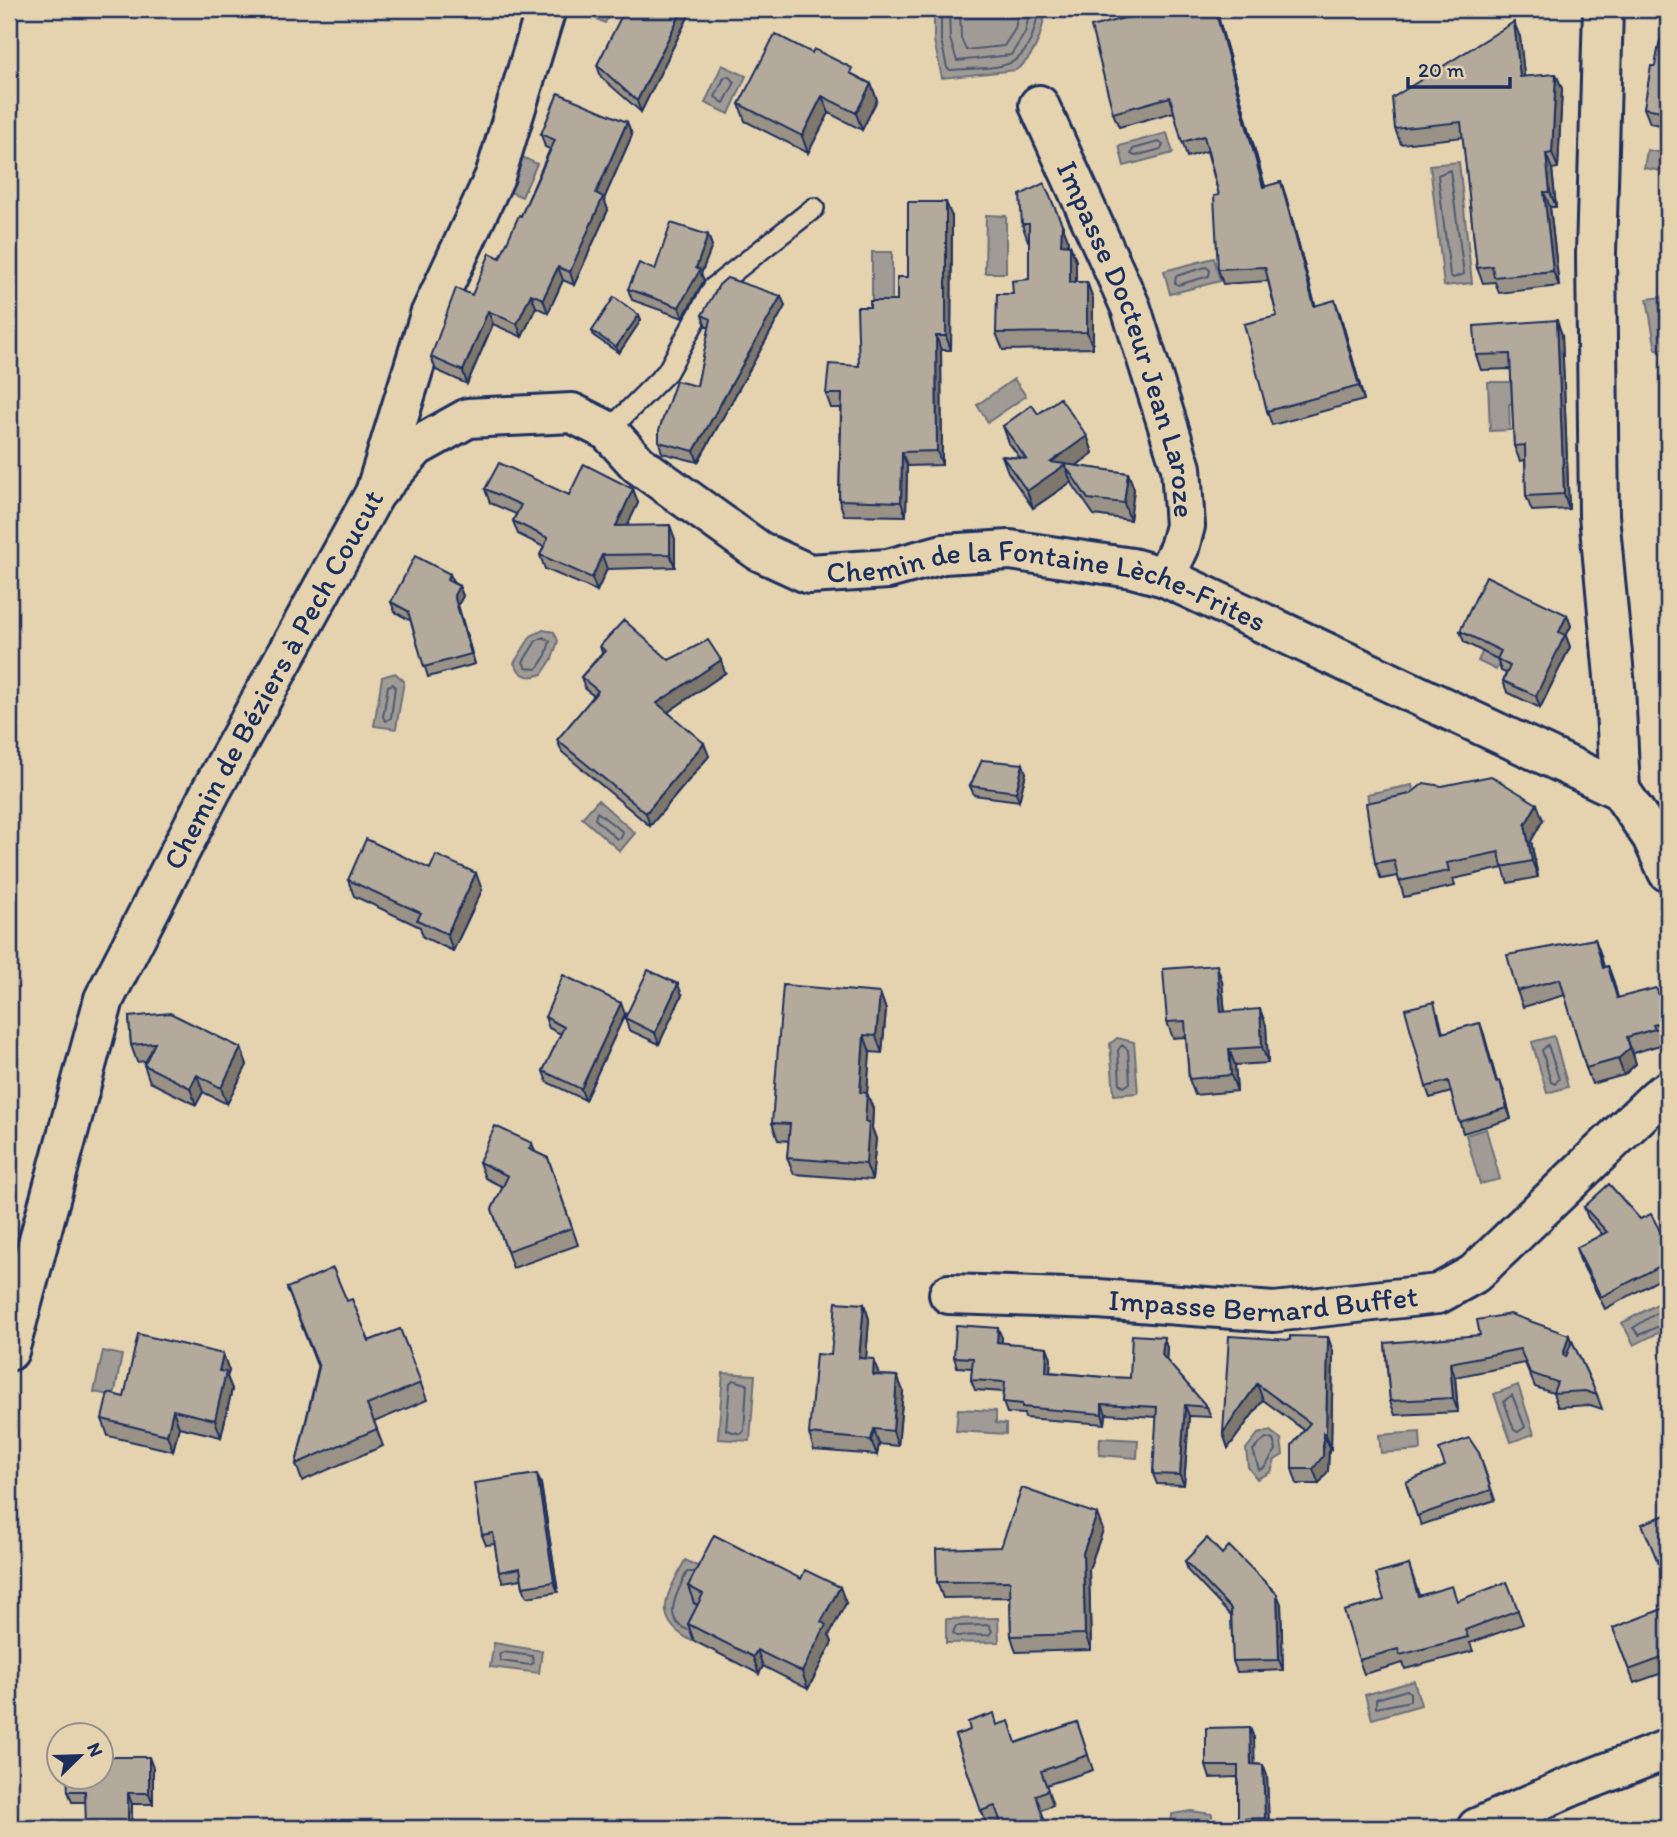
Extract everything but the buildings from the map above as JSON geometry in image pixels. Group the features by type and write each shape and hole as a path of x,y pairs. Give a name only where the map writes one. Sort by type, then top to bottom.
{"street":[{"name":"Chemin de Béziers à Pech Coucut","path":"9,1351 104,999 211,791 375,494 430,315 495,176 546,9"},
{"path":"1603,9 1597,254 1598,515 1615,687 1620,790 1652,837 1668,872"},
{"name":"Impasse Docteur Jean Laroze","path":"1039,104 1131,308 1181,468 1185,526 1165,578"},
{"name":"Chemin de la Fontaine Lèche-Frites","path":"375,494 416,447 468,418 572,413 608,431 638,464 759,551 809,574 888,569 943,554 1010,550 1132,568 1165,578 1620,790"},
{"name":"Impasse Bernard Buffet","path":"949,1294 1098,1299 1274,1312 1438,1294 1474,1273 1658,1097 1668,1091"},
{"path":"1478,1828 1570,1787 1668,1749"}],"lane":[{"path":"608,431 667,372 713,288 814,208"}],"water":[{"path":"588,9 612,9 605,23 586,14"},
{"path":"934,9 1046,9 1034,50 1016,70 942,78 934,41"},
{"path":"722,65 746,76 729,114 705,103"},
{"path":"1167,133 1173,153 1124,166 1119,146"},
{"path":"1647,150 1668,154 1668,172 1644,168"},
{"path":"520,156 537,164 522,197 505,190"},
{"path":"1459,162 1472,283 1444,286 1430,165"},
{"path":"986,215 1006,216 1006,273 985,273"},
{"path":"872,252 892,252 892,304 872,304"},
{"path":"1214,258 1220,281 1170,294 1164,271"},
{"path":"1662,297 1668,348 1656,350 1647,299"},
{"path":"1014,379 1026,396 988,422 977,405"},
{"path":"1488,382 1519,382 1520,403 1509,404 1510,430 1490,431"},
{"path":"1496,623 1514,633 1496,670 1478,661"},
{"path":"543,630 554,632 558,641 552,659 542,674 525,675 514,663 531,636"},
{"path":"395,673 404,681 396,729 374,726 382,677"},
{"path":"1412,785 1415,799 1371,814 1367,794"},
{"path":"598,800 635,833 620,851 582,818"},
{"path":"1554,1036 1568,1087 1547,1093 1532,1042"},
{"path":"1117,1038 1134,1042 1138,1093 1114,1095 1110,1044"},
{"path":"1486,1129 1500,1179 1480,1184 1466,1135"},
{"path":"1663,1301 1668,1312 1668,1328 1634,1345 1622,1323"},
{"path":"103,1351 122,1355 114,1396 94,1392"},
{"path":"723,1373 755,1375 750,1441 718,1439"},
{"path":"1518,1385 1534,1434 1511,1442 1494,1394"},
{"path":"958,1409 996,1411 996,1423 1006,1424 1006,1434 956,1431"},
{"path":"1270,1431 1281,1439 1283,1455 1275,1460 1271,1472 1257,1479 1248,1467 1246,1449 1258,1434"},
{"path":"1420,1432 1421,1450 1381,1453 1379,1435"},
{"path":"1100,1438 1138,1440 1137,1458 1099,1455"},
{"path":"685,1560 709,1572 693,1603 708,1611 692,1641 670,1623 666,1614 668,1595"},
{"path":"998,1618 999,1642 946,1643 946,1619"},
{"path":"494,1643 542,1651 539,1673 490,1667"},
{"path":"1414,1681 1421,1705 1372,1719 1365,1695"},
{"path":"1191,1811 1212,1814 1212,1828 1171,1828 1172,1814"}]}
